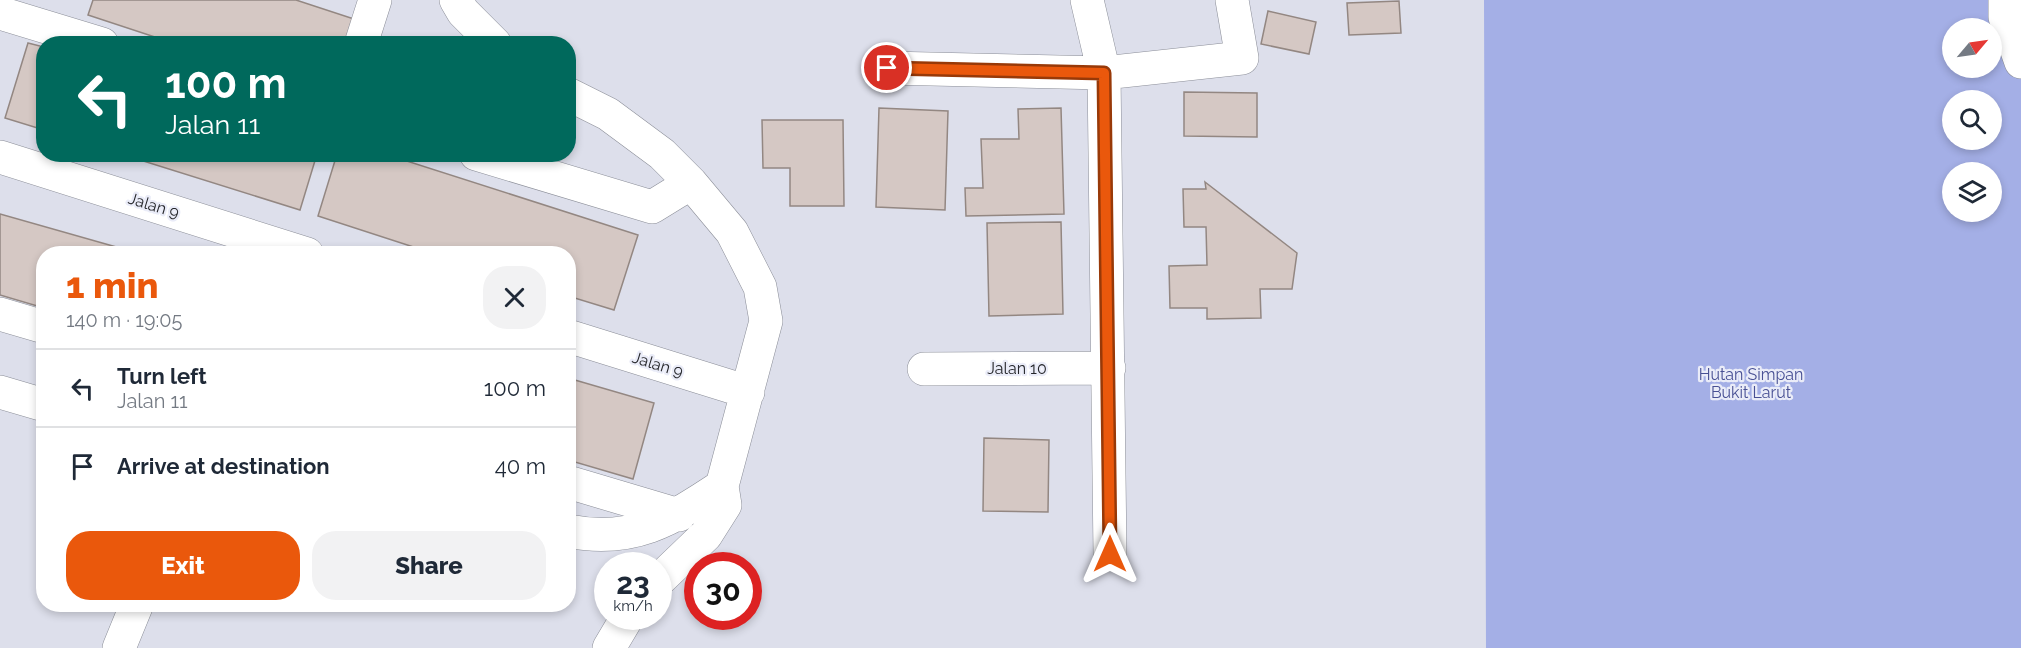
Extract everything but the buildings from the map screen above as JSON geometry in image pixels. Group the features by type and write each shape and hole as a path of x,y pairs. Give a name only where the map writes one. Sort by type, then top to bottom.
{"street":[{"path":"364,36 375,0"},
{"path":"456,0 462,12 487,36"},
{"path":"1087,0 1104,73 1110,554"},
{"path":"887,68 1104,73 1242,58 1232,0"},
{"path":"2005,0 2005,17 2021,62"},
{"path":"0,13 76,36"},
{"path":"576,98 608,114 644,140 662,154 691,183 732,232 760,287 766,321 722,486 725,505 706,535 672,568"},
{"name":"Jalan 9","path":"0,157 282,246"},
{"path":"503,162 652,207 691,183"},
{"path":"0,314 36,325"},
{"name":"Jalan 9","path":"576,339 747,392"},
{"name":"Jalan 10","path":"924,369 1109,368"},
{"path":"0,392 36,403"},
{"path":"576,484 679,515"},
{"path":"576,533 592,536 627,533 679,515 722,486"},
{"path":"119,648 134,612"},
{"path":"609,648 620,630"}],"green space":[{"name":"Hutan Simpan Bukit Larut","path":"1484,0 2021,0 2021,648 1486,648"}],"route":[{"path":"887,68 1104,73 1110,554"}]}
